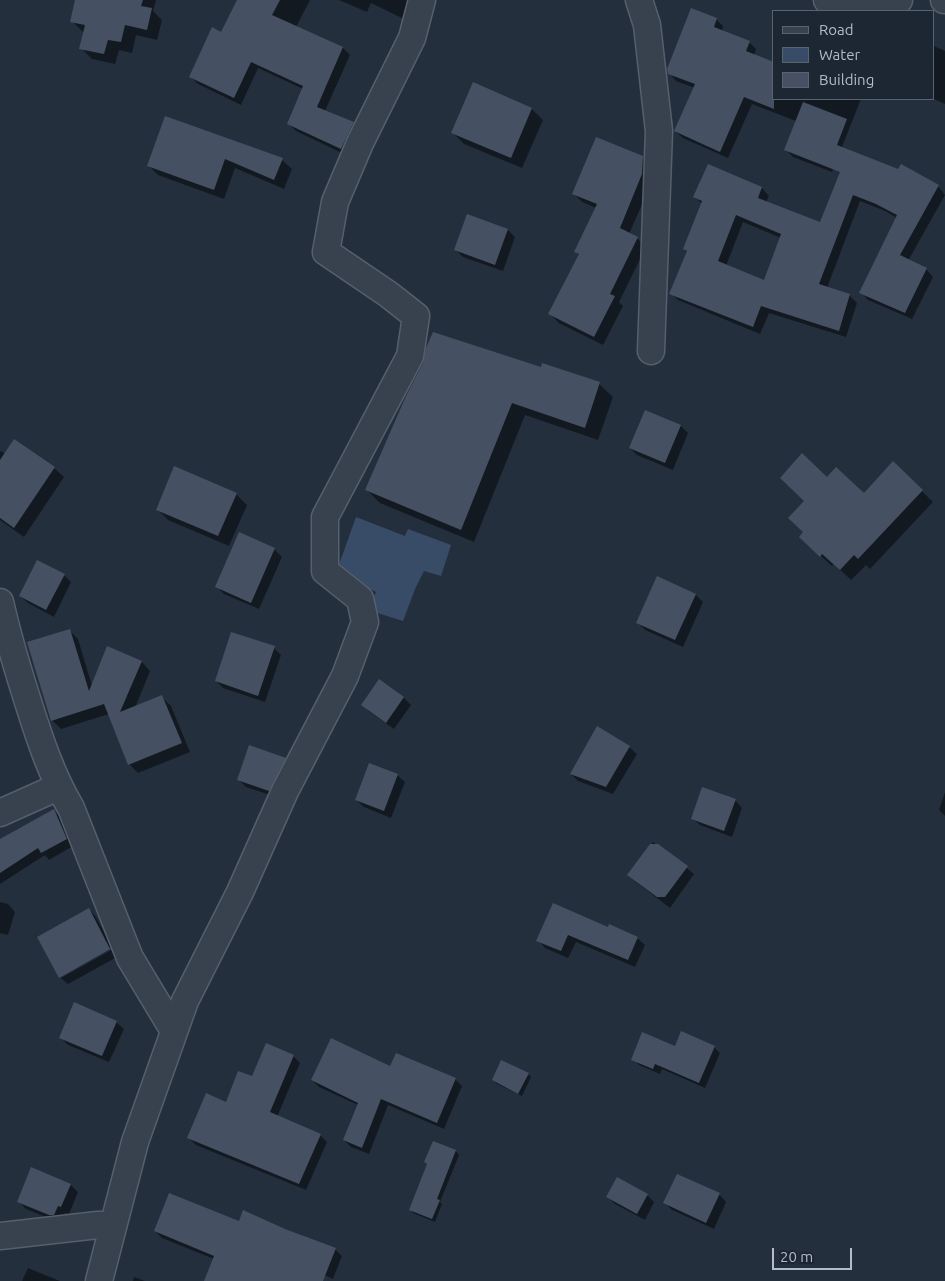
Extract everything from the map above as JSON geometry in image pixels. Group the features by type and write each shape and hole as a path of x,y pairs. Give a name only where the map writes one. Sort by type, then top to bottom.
{"street":[{"path":"99,1281 135,1142 185,1001 240,892 285,791 345,676 365,622 360,599 325,571 325,516 410,356 416,316 388,294 326,252 335,202 360,143 412,38 422,0"},
{"path":"639,0 647,25 659,131 651,351"},
{"path":"827,0 840,2 899,0"},
{"path":"0,602 10,646 58,787 71,808 130,958 174,1031"},
{"path":"0,813 58,787"},
{"path":"0,1236 113,1225"}],"water":[{"path":"356,517 405,536 408,529 451,545 441,576 424,571 403,621 368,610 376,592 336,573"}],"building":[{"path":"75,0 143,0 141,6 152,8 147,30 125,25 121,42 108,40 104,54 79,49 85,25 70,22"},
{"path":"237,0 280,0 272,15 343,47 317,107 354,122 341,149 287,124 303,86 251,62 234,98 189,77 212,27 221,32"},
{"path":"691,8 717,18 714,27 750,41 746,51 772,61 772,100 774,100 774,109 744,97 720,152 674,131 695,84 668,74 667,69"},
{"path":"473,82 532,108 511,158 451,133"},
{"path":"803,102 847,119 837,145 898,169 901,164 939,185 900,255 927,268 905,313 859,293 897,215 853,195 819,284 850,294 839,331 761,306 753,327 669,294 687,251 683,249 702,201 693,197 708,164 762,187 758,198 820,222 840,172 784,150","holes":["736,215 781,234 764,280 718,261"]},
{"path":"165,116 283,158 274,180 225,159 214,190 147,166"},
{"path":"596,137 643,156 642,174 620,228 638,237 610,294 615,296 594,337 548,314 579,254 574,252 597,204 572,194"},
{"path":"467,214 508,229 495,265 454,250"},
{"path":"433,332 541,367 542,363 600,382 585,428 512,403 461,530 365,490 406,396 423,363 426,348"},
{"path":"645,410 681,425 665,463 629,448"},
{"path":"14,439 55,467 14,528 0,518 0,460"},
{"path":"802,453 827,477 836,467 864,493 893,461 923,490 858,559 854,555 840,570 822,554 820,557 799,537 803,532 788,518 804,501 780,478"},
{"path":"174,466 237,493 218,536 156,510"},
{"path":"239,532 275,548 251,603 215,587"},
{"path":"37,560 65,574 46,610 19,596"},
{"path":"657,576 696,594 675,640 636,623"},
{"path":"70,629 89,691 107,646 142,661 120,712 162,695 182,743 128,765 104,704 51,721 27,642"},
{"path":"231,632 275,646 258,696 215,681"},
{"path":"379,679 404,697 386,723 361,705"},
{"path":"597,726 630,746 606,787 570,774"},
{"path":"249,745 286,758 269,791 237,780"},
{"path":"369,763 398,774 384,811 355,800"},
{"path":"702,787 736,799 724,831 691,819"},
{"path":"54,809 67,839 41,853 38,848 0,873 0,839"},
{"path":"650,844 658,844 688,866 665,897 657,897 627,875"},
{"path":"553,903 608,927 609,924 638,937 628,960 568,935 561,951 536,941"},
{"path":"89,908 110,949 59,978 37,937"},
{"path":"74,1002 117,1021 102,1056 59,1038"},
{"path":"681,1031 715,1046 699,1083 655,1064 653,1069 631,1060 642,1032 675,1046"},
{"path":"331,1038 390,1066 396,1053 456,1078 437,1123 381,1099 362,1148 343,1140 358,1103 311,1080"},
{"path":"266,1043 294,1055 270,1112 321,1134 299,1184 187,1138 206,1093 226,1102 238,1071 252,1076"},
{"path":"501,1060 529,1073 518,1094 492,1080"},
{"path":"433,1141 456,1150 437,1199 440,1200 432,1219 409,1210 427,1164 424,1162"},
{"path":"31,1167 71,1184 61,1207 58,1206 54,1215 49,1215 17,1202"},
{"path":"677,1174 720,1193 706,1223 663,1203"},
{"path":"617,1177 648,1194 637,1214 606,1197"},
{"path":"169,1193 239,1221 243,1210 285,1229 336,1248 323,1281 204,1281 214,1256 154,1231"}]}
